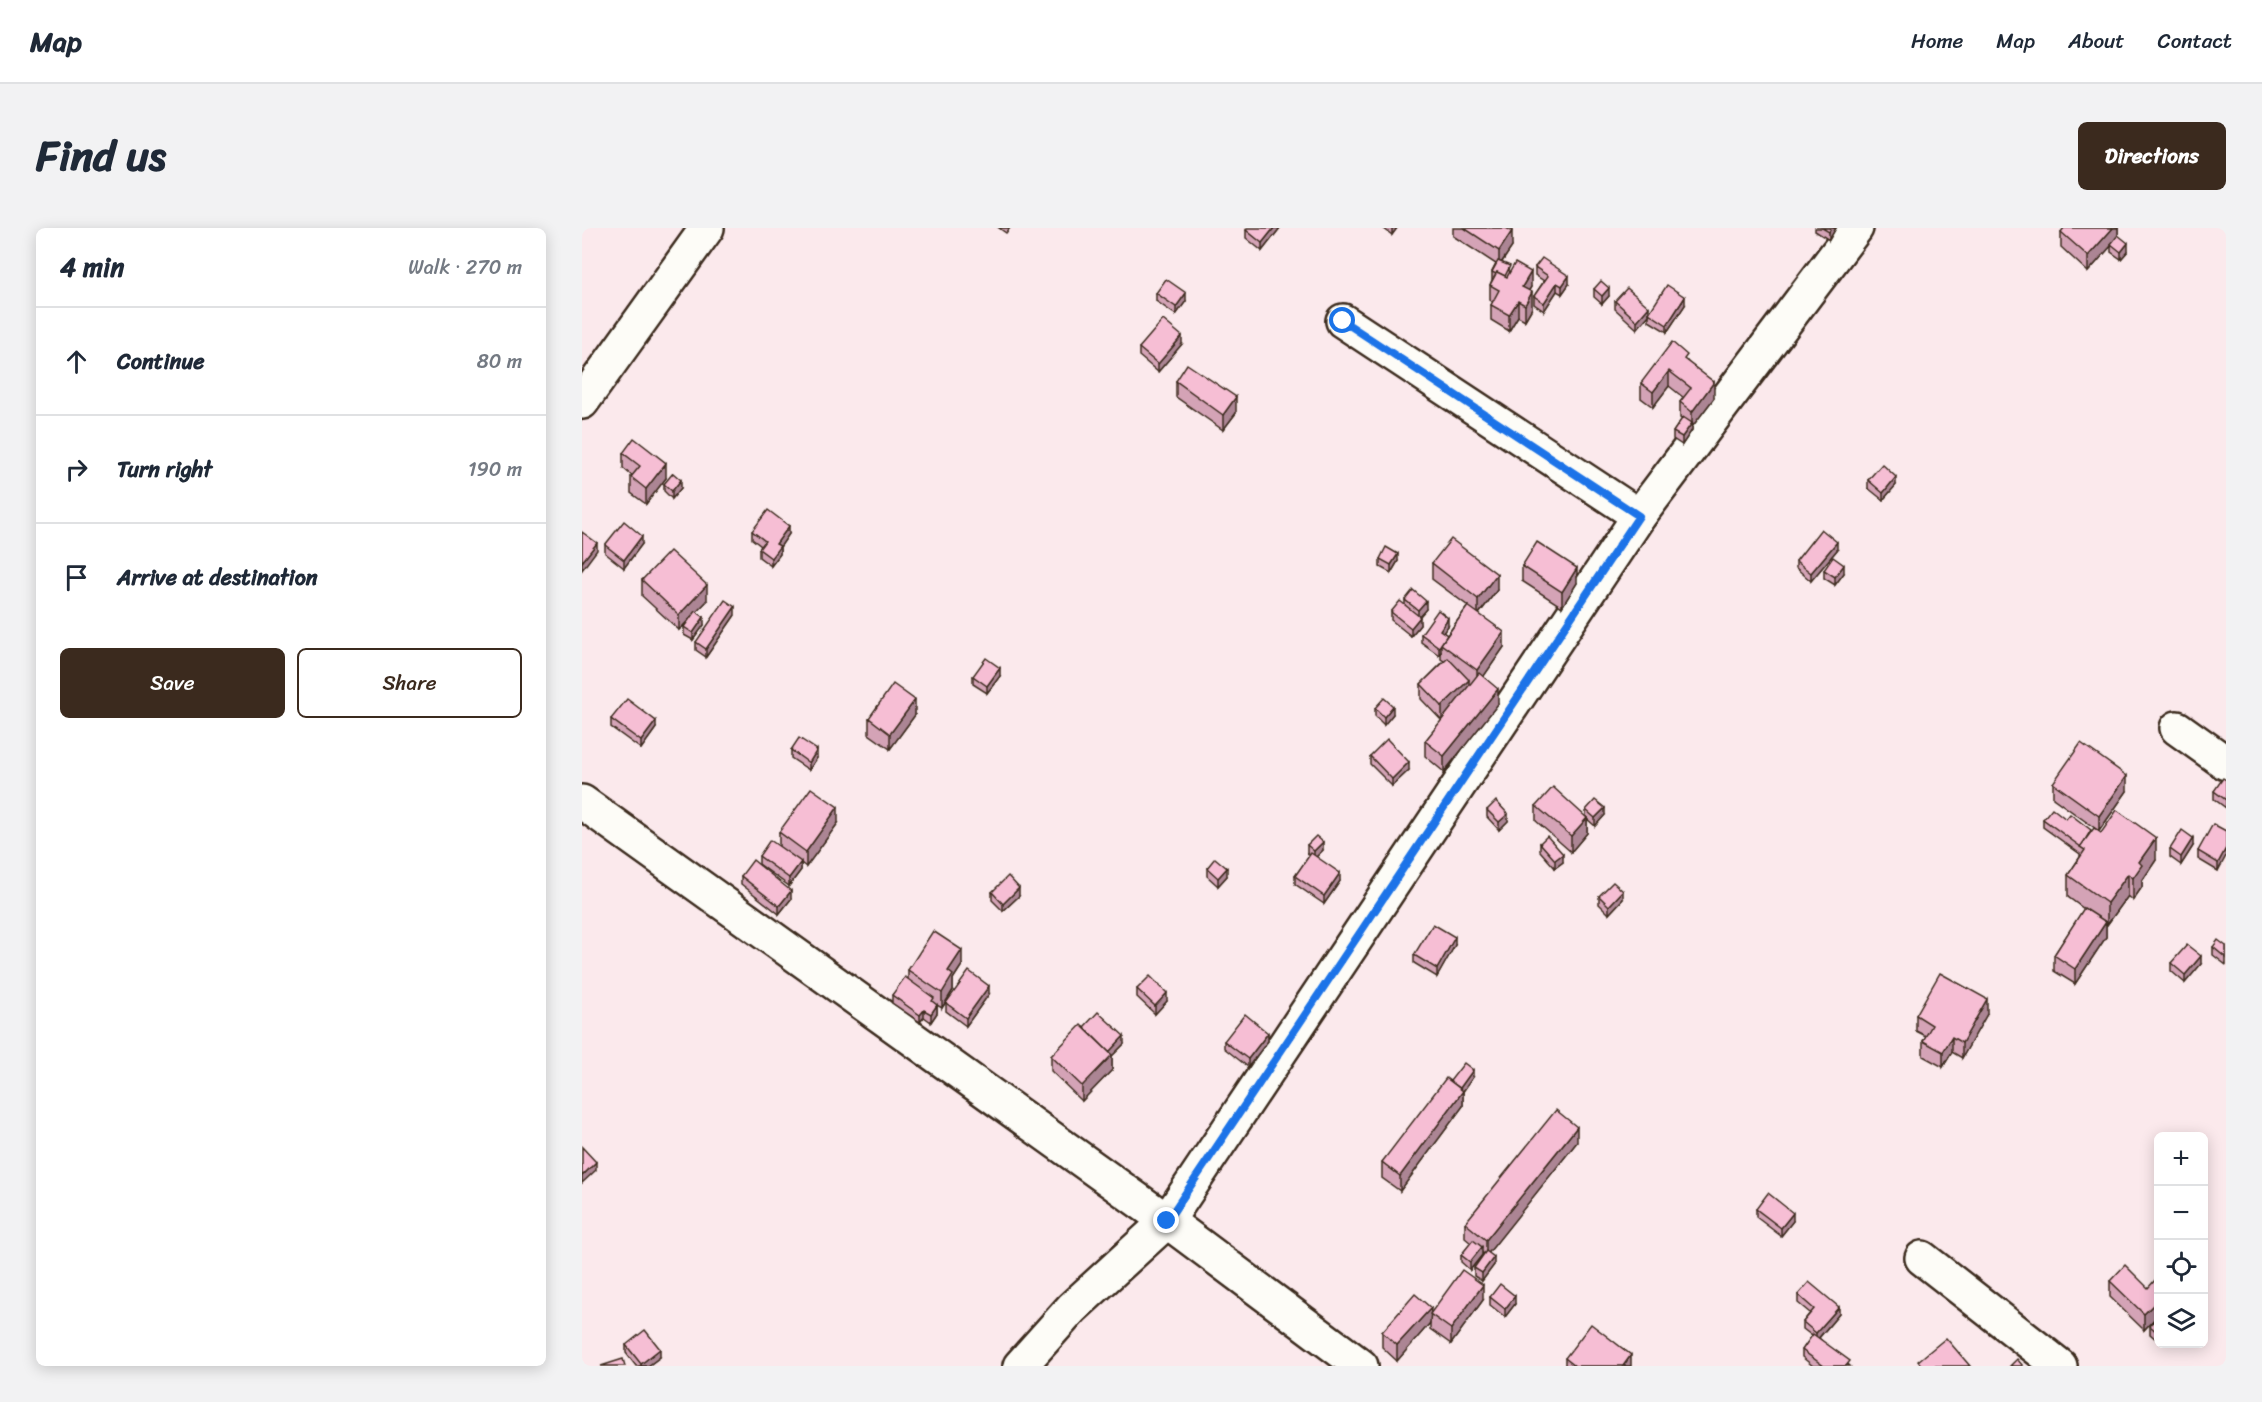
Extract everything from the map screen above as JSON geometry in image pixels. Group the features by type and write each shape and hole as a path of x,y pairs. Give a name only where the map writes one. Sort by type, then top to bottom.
{"street":[{"path":"582,402 707,228"},
{"path":"1020,1366 1072,1308 1167,1221 1639,516 1856,228"},
{"path":"1343,321 1639,516"},
{"path":"2177,728 2226,763"},
{"path":"582,802 1167,1221 1361,1366"},
{"path":"1922,1258 2060,1366"}],"building":[{"path":"1247,228 1274,228 1262,243 1246,230"},
{"path":"1464,228 1506,228 1512,231 1499,251"},
{"path":"2064,228 2113,228 2088,256 2061,232"},
{"path":"2118,235 2128,243 2121,252 2111,244"},
{"path":"1542,258 1569,276 1562,286 1557,283 1544,303 1534,296 1548,276 1535,267"},
{"path":"1498,261 1510,266 1505,276 1492,272"},
{"path":"1515,263 1531,272 1522,287 1532,292 1525,305 1518,301 1509,315 1491,305 1499,290 1490,285 1497,272 1507,277"},
{"path":"1166,279 1186,293 1176,307 1156,293"},
{"path":"1601,281 1609,288 1602,296 1594,289"},
{"path":"1667,285 1685,297 1667,325 1649,313"},
{"path":"1627,288 1649,307 1637,321 1615,301"},
{"path":"1163,320 1182,336 1158,364 1139,348"},
{"path":"1672,342 1687,355 1684,359 1714,382 1692,412 1680,402 1691,388 1669,371 1653,392 1641,383"},
{"path":"1187,364 1236,397 1223,415 1176,381"},
{"path":"1683,417 1692,423 1682,437 1673,432"},
{"path":"634,438 666,463 646,489 631,477 640,466 623,453"},
{"path":"1882,464 1896,477 1883,493 1868,480"},
{"path":"673,473 681,480 672,491 664,484"},
{"path":"768,510 789,526 776,544 780,546 771,558 759,549 765,541 752,531"},
{"path":"624,521 642,536 624,560 605,545"},
{"path":"1821,529 1837,542 1811,573 1796,561"},
{"path":"582,532 597,543 582,562"},
{"path":"1451,539 1497,574 1478,599 1432,563"},
{"path":"1537,542 1577,568 1562,592 1522,566"},
{"path":"1386,547 1398,554 1391,565 1380,559"},
{"path":"670,551 707,585 679,615 642,580"},
{"path":"1833,557 1844,565 1835,577 1824,570"},
{"path":"1413,590 1426,601 1418,610 1405,600"},
{"path":"725,600 735,607 706,649 696,642"},
{"path":"1400,601 1420,617 1411,628 1391,612"},
{"path":"1468,606 1504,632 1477,670 1441,644"},
{"path":"1438,610 1448,618 1440,630 1447,635 1439,647 1421,634"},
{"path":"695,611 704,617 693,633 684,627"},
{"path":"986,658 1000,668 987,686 973,676"},
{"path":"1448,658 1469,680 1442,706 1421,684"},
{"path":"1479,673 1498,689 1444,756 1425,741"},
{"path":"893,684 915,700 890,734 869,718"},
{"path":"1384,698 1393,706 1384,717 1375,708"},
{"path":"627,699 656,721 641,741 611,719"},
{"path":"799,738 817,750 809,763 791,750"},
{"path":"1387,739 1409,762 1392,779 1370,756"},
{"path":"2081,743 2127,776 2099,816 2053,783"},
{"path":"2223,778 2226,780 2226,800 2214,791"},
{"path":"1553,787 1587,818 1571,836 1536,806"},
{"path":"811,788 838,807 806,852 779,832"},
{"path":"1595,800 1605,808 1595,818 1586,810"},
{"path":"1496,801 1508,814 1499,822 1487,810"},
{"path":"2052,808 2066,819 2070,814 2091,830 2081,847 2043,819"},
{"path":"2117,810 2156,838 2139,862 2142,865 2133,878 2128,874 2107,903 2068,875 2085,850 2080,847 2094,828 2101,833"},
{"path":"2213,824 2226,831 2226,848 2218,863 2198,851"},
{"path":"2182,830 2193,838 2181,857 2170,849"},
{"path":"1316,836 1323,842 1314,851 1307,845"},
{"path":"1547,836 1563,854 1555,860 1540,843"},
{"path":"770,840 801,862 789,878 759,856"},
{"path":"1311,853 1340,873 1324,896 1295,876"},
{"path":"1215,858 1227,868 1218,878 1207,868"},
{"path":"753,860 791,891 779,906 741,876"},
{"path":"1008,876 1019,888 1003,904 992,892"},
{"path":"1613,882 1623,891 1609,906 1599,896"},
{"path":"2084,908 2106,922 2075,969 2054,955"},
{"path":"1433,924 1455,937 1437,969 1414,955"},
{"path":"933,931 962,950 948,971 953,975 942,993 908,970"},
{"path":"2218,940 2226,946 2226,958 2213,947"},
{"path":"2187,945 2201,956 2185,975 2171,963"},
{"path":"969,971 989,986 966,1018 946,1003"},
{"path":"1940,973 1987,999 1962,1043 1952,1037 1943,1052 1923,1041 1932,1025 1916,1015"},
{"path":"1150,976 1167,993 1155,1006 1137,989"},
{"path":"905,977 934,998 932,1001 937,1005 931,1014 924,1010 920,1015 892,995"},
{"path":"1098,1012 1124,1036 1109,1052 1084,1027"},
{"path":"1245,1014 1268,1033 1248,1059 1224,1041"},
{"path":"1081,1025 1112,1055 1082,1086 1051,1056"},
{"path":"1464,1063 1473,1070 1460,1088 1450,1081"},
{"path":"1446,1078 1463,1091 1400,1176 1382,1162"},
{"path":"1556,1110 1577,1127 1486,1240 1465,1223"},
{"path":"582,1147 596,1162 582,1176"},
{"path":"1768,1193 1793,1213 1781,1228 1756,1209"},
{"path":"1473,1240 1482,1247 1470,1262 1461,1255"},
{"path":"1486,1251 1494,1257 1482,1273 1474,1268"},
{"path":"2125,1265 2148,1288 2154,1281 2154,1304 2144,1314 2110,1281"},
{"path":"1462,1270 1483,1285 1451,1329 1430,1314"},
{"path":"1809,1282 1839,1307 1816,1333 1803,1322 1814,1309 1798,1295"},
{"path":"1500,1284 1515,1296 1505,1309 1490,1297"},
{"path":"1415,1294 1431,1308 1397,1345 1382,1332"},
{"path":"1591,1324 1631,1355 1623,1366 1575,1366 1565,1358"},
{"path":"645,1330 660,1349 641,1364 626,1345"},
{"path":"1813,1334 1850,1361 1846,1366 1824,1366 1802,1350"},
{"path":"1946,1338 1970,1366 1922,1366 1918,1361"},
{"path":"623,1359 625,1366 601,1366"},
{"path":"2017,1359 2023,1366 2010,1366"}],"route":[{"path":"1167,1221 1639,516 1343,321"}]}
